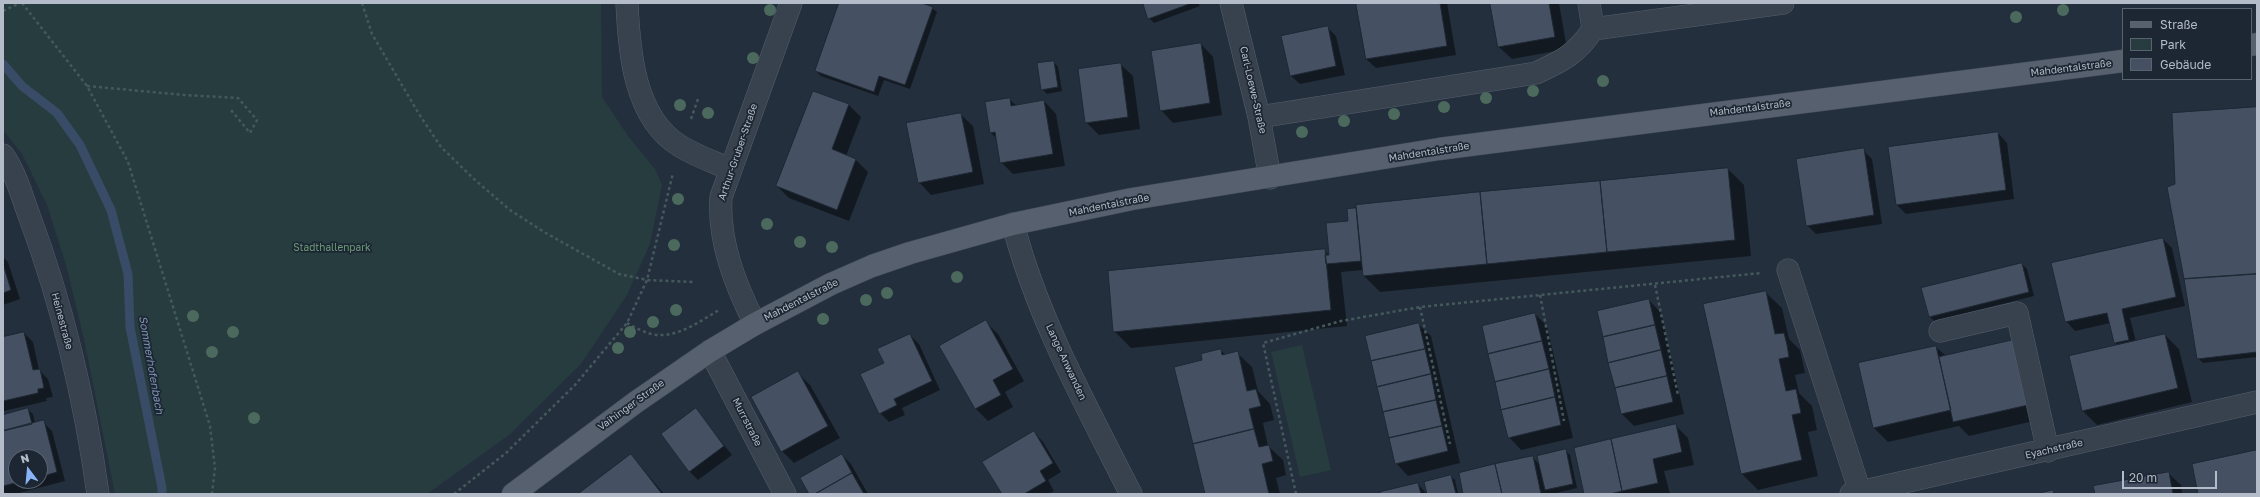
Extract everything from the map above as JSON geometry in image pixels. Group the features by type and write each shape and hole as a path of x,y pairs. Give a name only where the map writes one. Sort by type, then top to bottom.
{"main road":[{"name":"Mahdentalstraße","path":"755,324 831,284 872,266 910,253 1013,224 1132,199 1270,178 1439,149 2122,61"},
{"name":"Vaihinger Straße","path":"513,494 629,406 710,351 755,324"}],"street":[{"path":"627,3 629,43 639,88 649,110 662,130 680,146 730,170"},
{"name":"Arthur-Gruber-Straße","path":"755,324 737,289 720,219 721,197 791,3"},
{"name":"Carl-Loewe-Straße","path":"1231,3 1259,117 1270,178"},
{"path":"1259,117 1536,73 1564,60 1582,46 1594,29 1589,3"},
{"path":"1594,29 1783,3"},
{"name":"Heinestraße","path":"3,155 14,175 45,260 91,440 98,494"},
{"name":"Lange Anwanden","path":"1013,224 1025,266 1060,354 1131,494"},
{"path":"1788,270 1856,493"},
{"path":"1940,331 2017,313 2048,451"},
{"name":"Murrstraße","path":"710,351 784,494"},
{"name":"Eyachstraße","path":"1856,493 2048,451 2257,402"}],"path":[{"path":"3,11 21,3 87,86 128,162 210,426 215,468 212,494"},
{"path":"362,3 372,34 418,114 441,147 510,210 544,232 619,274 647,280 693,282"},
{"path":"87,86 184,95 238,98 257,120 250,133 231,110"},
{"path":"454,494 506,453 575,385 627,323 647,280 680,146 698,99"},
{"path":"1296,494 1263,343 1341,321 1420,307 1654,285 1788,270"},
{"path":"1654,285 1678,395"},
{"path":"1540,295 1564,421"},
{"path":"1420,307 1450,444"}],"green space":[{"name":"Stadthallenpark","path":"3,3 601,3 602,97 628,136 655,169 662,185 650,244 627,295 581,364 509,435 427,494 115,494 84,339 66,265 47,205 22,154 3,130"},
{"path":"1302,345 1331,470 1300,477 1271,352"}],"building":[{"path":"839,3 922,3 933,7 905,85 879,76 874,92 815,71"},
{"path":"1143,3 1192,3 1148,19"},
{"path":"1356,3 1440,3 1447,46 1366,59"},
{"path":"1490,3 1549,3 1555,37 1498,47"},
{"path":"1328,26 1336,66 1290,76 1281,36"},
{"path":"1201,43 1210,103 1160,111 1151,51"},
{"path":"1054,61 1058,87 1041,90 1037,63"},
{"path":"1121,63 1128,117 1085,123 1078,69"},
{"path":"813,91 849,104 832,149 856,159 837,210 776,186"},
{"path":"1010,98 1011,106 1044,100 1053,154 1000,163 995,132 990,133 985,102"},
{"path":"2257,107 2257,274 2184,279 2167,187 2175,184 2172,113"},
{"path":"961,113 973,172 918,183 906,123"},
{"path":"1998,132 2006,190 1896,205 1888,147"},
{"path":"1864,148 1874,215 1806,226 1796,159"},
{"path":"1728,168 1735,240 1607,252 1600,181"},
{"path":"1600,181 1607,252 1487,264 1480,192"},
{"path":"1480,192 1487,264 1363,276 1356,205"},
{"path":"1356,208 1361,261 1326,264 1325,255 1329,255 1326,223 1348,221 1347,209"},
{"path":"2163,238 2176,297 2122,309 2129,340 2114,343 2107,313 2065,322 2051,263"},
{"path":"1325,249 1331,310 1113,332 1108,271"},
{"path":"2022,263 2029,292 1929,317 1921,288"},
{"path":"3,264 11,290 3,293"},
{"path":"2257,274 2257,352 2197,359 2184,279"},
{"path":"1766,291 1775,334 1784,333 1787,345 1789,357 1779,359 1786,391 1796,389 1801,413 1792,415 1802,460 1741,474 1703,304"},
{"path":"1649,299 1655,325 1603,337 1597,311"},
{"path":"1535,313 1542,341 1488,354 1482,326"},
{"path":"986,320 1013,369 993,380 1001,395 975,409 939,346"},
{"path":"1419,323 1425,349 1371,361 1365,336"},
{"path":"1655,325 1661,350 1608,363 1603,337"},
{"path":"24,332 33,370 40,369 44,388 38,389 38,393 3,401 3,337"},
{"path":"910,334 932,381 894,399 897,405 879,414 860,374 884,363 877,349"},
{"path":"2165,334 2178,388 2082,411 2069,356"},
{"path":"2013,340 2028,405 1953,422 1939,357"},
{"path":"1542,341 1549,369 1495,382 1488,354"},
{"path":"1936,346 1951,410 1873,428 1858,363"},
{"path":"1221,349 1222,355 1238,351 1247,391 1256,389 1261,406 1249,409 1254,429 1193,444 1174,367 1202,360 1201,354"},
{"path":"1425,349 1431,374 1377,387 1371,361"},
{"path":"1661,350 1667,376 1615,388 1608,363"},
{"path":"1549,369 1555,397 1501,410 1495,382"},
{"path":"798,371 828,426 781,452 751,397"},
{"path":"1431,374 1436,400 1383,412 1377,387"},
{"path":"1667,376 1673,402 1621,414 1615,388"},
{"path":"1555,397 1561,425 1508,438 1501,410"},
{"path":"1436,400 1442,426 1389,438 1383,412"},
{"path":"28,408 32,424 3,431 3,415"},
{"path":"696,408 724,446 689,472 661,434"},
{"path":"44,420 57,472 48,475 48,449 8,449 8,485 3,486 3,431"},
{"path":"1676,424 1682,452 1653,459 1658,483 1622,491 1611,439"},
{"path":"1442,426 1448,451 1395,464 1389,438"},
{"path":"1254,429 1259,447 1269,445 1273,461 1262,464 1269,494 1205,494 1193,444"},
{"path":"1034,431 1053,463 1040,471 1046,481 1024,494 1002,494 982,462"},
{"path":"1611,439 1622,491 1610,494 1584,494 1574,448"},
{"path":"1566,449 1573,484 1545,490 1537,456"},
{"path":"2257,450 2257,494 2198,494 2192,464"},
{"path":"631,454 662,494 578,494"},
{"path":"842,454 852,473 815,494 809,494 800,478"},
{"path":"1533,456 1541,494 1502,494 1495,464"},
{"path":"1495,464 1502,494 1463,494 1459,473"},
{"path":"2169,472 2173,494 2095,494 2093,486"},
{"path":"852,473 864,494 815,494"},
{"path":"1451,475 1456,494 1427,494 1424,482"},
{"path":"1418,483 1421,494 1381,494 1380,492"},
{"path":"2053,490 2054,494 2036,494"}],"waterway":[{"name":"Sommerhofenbach","path":"3,64 22,86 57,113 80,145 111,210 128,274 130,327 162,494"}]}
